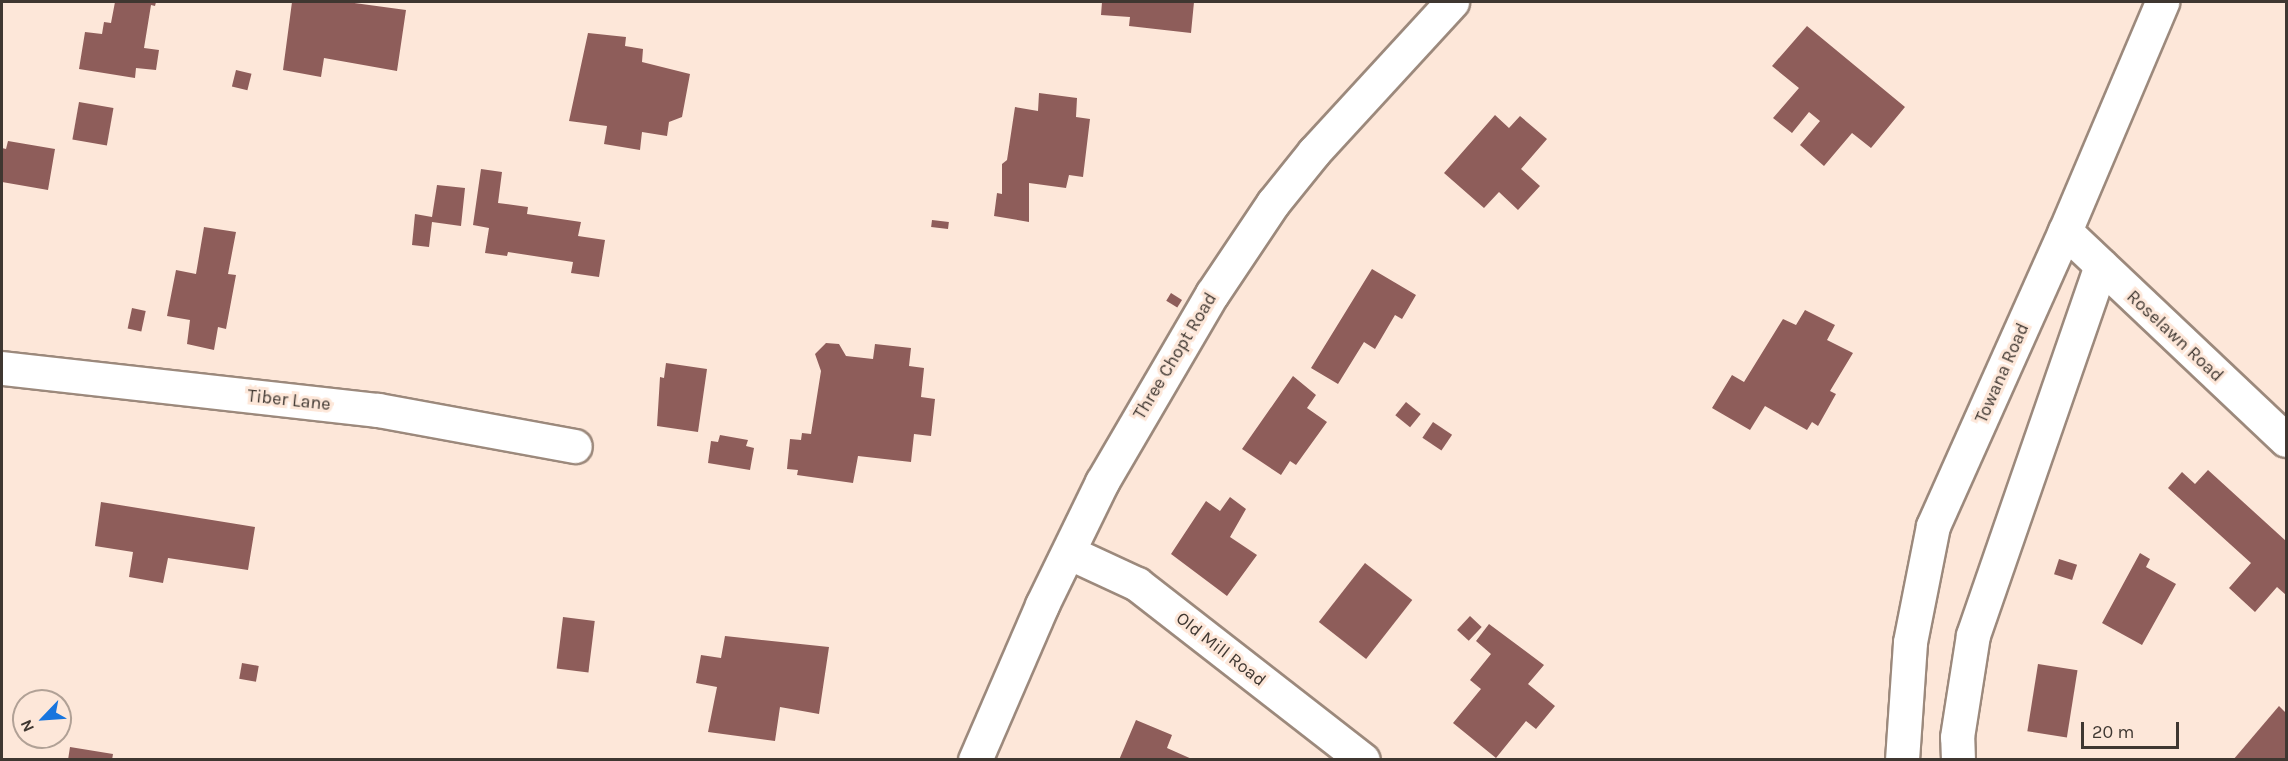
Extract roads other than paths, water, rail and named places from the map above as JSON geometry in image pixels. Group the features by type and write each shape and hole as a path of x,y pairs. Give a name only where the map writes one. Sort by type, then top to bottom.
{"street":[{"name":"Three Chopt Road","path":"975,759 1042,605 1070,553 1102,482 1150,395 1273,203 1356,103 1452,2"},
{"name":"Towana Road","path":"1902,759 1910,642 1933,526 2065,231 2162,2"},
{"name":"Roselawn Road","path":"2065,231 2286,440"},
{"path":"1958,759 1957,737 1973,635 2101,266"},
{"name":"Tiber Lane","path":"2,368 378,410 575,446"},
{"name":"Old Mill Road","path":"1070,553 1137,584 1363,759"}]}
